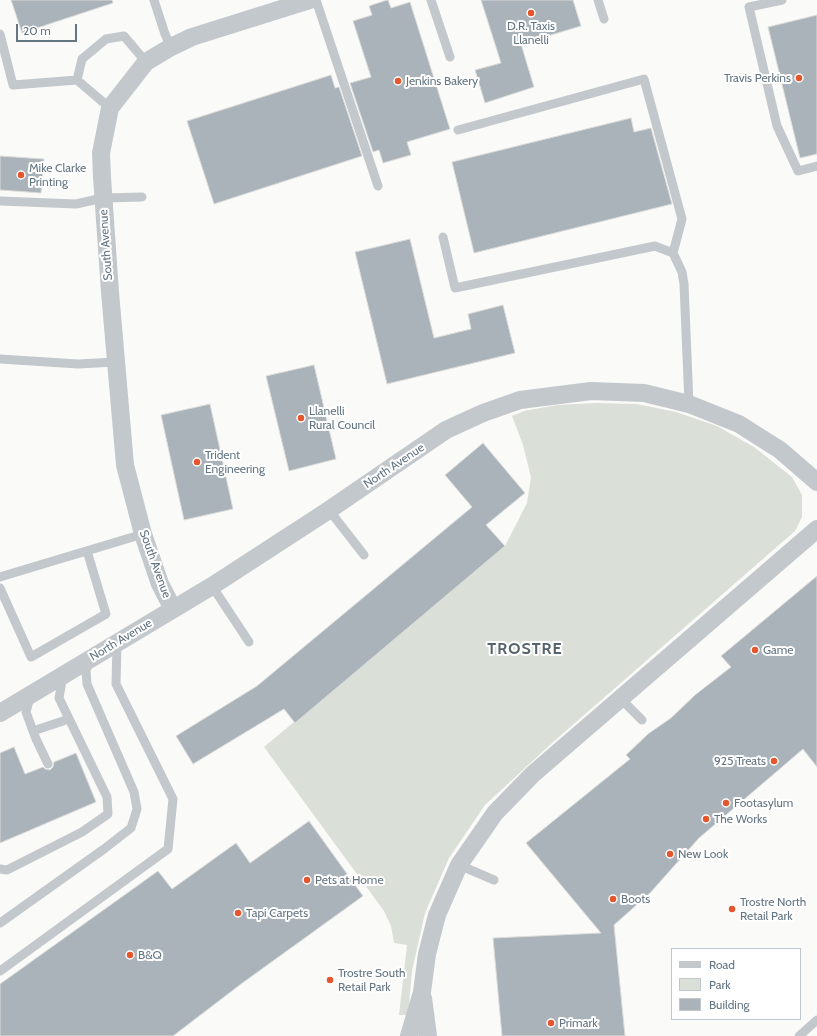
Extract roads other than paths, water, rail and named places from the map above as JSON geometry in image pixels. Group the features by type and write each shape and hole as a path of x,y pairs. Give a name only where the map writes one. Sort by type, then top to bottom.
{"street":[{"name":"South Avenue","path":"173,609 160,584 143,534 125,466 103,198 101,153 110,108 146,62 172,47 192,38 310,0"},
{"name":"North Avenue","path":"0,713 212,586 329,510 446,430 483,413 520,400 591,391 644,393 689,404 739,424 780,450 817,482"},
{"path":"409,1036 422,992 427,954 437,916 459,865 495,813 533,774 817,529"},
{"path":"422,992 428,1036"}],"lane":[{"path":"154,0 165,34 172,47"},
{"path":"316,0 378,186"},
{"path":"432,0 450,57"},
{"path":"598,0 604,19"},
{"path":"782,0 749,7 777,126 798,171 817,166"},
{"path":"0,34 13,85 77,80 110,108"},
{"path":"77,80 82,59 106,40 124,36 146,62"},
{"path":"458,130 644,80 682,219 673,253 682,272 684,284 689,404"},
{"path":"0,201 76,204 103,198 142,197"},
{"path":"443,237 455,288 655,246 673,253"},
{"path":"0,358 78,364 116,362"},
{"path":"329,510 364,555"},
{"path":"0,577 143,534"},
{"path":"0,588 30,657 106,614 87,551"},
{"path":"212,586 249,642"},
{"path":"0,971 168,849 173,799 116,684 117,643"},
{"path":"0,923 104,850 131,828 138,809 134,792 87,684 86,670 90,659"},
{"path":"0,869 7,870 82,832 108,814 108,797 59,698 64,675"},
{"path":"30,695 26,712 48,764"},
{"path":"621,699 642,720"},
{"path":"33,731 69,719"},
{"path":"459,865 494,880"},
{"path":"799,1036 817,1020"}],"place":[{"name":"D.R. Taxis Llanelli","path":"531,13"},
{"name":"Travis Perkins","path":"799,78"},
{"name":"Jenkins Bakery","path":"398,81"},
{"name":"Mike Clarke Printing","path":"21,175"},
{"name":"Llanelli Rural Council","path":"301,418"},
{"name":"Trident Engineering","path":"197,462"},
{"name":"Game","path":"755,650"},
{"name":"925 Treats","path":"774,761"},
{"name":"Footasylum","path":"726,803"},
{"name":"The Works","path":"706,819"},
{"name":"New Look","path":"670,854"},
{"name":"Pets at Home","path":"307,880"},
{"name":"Boots","path":"613,899"},
{"name":"Trostre North Retail Park","path":"732,909"},
{"name":"Tapi Carpets","path":"238,913"},
{"name":"B&Q","path":"130,955"},
{"name":"Trostre South Retail Park","path":"330,980"},
{"name":"Primark","path":"551,1023"}],"district":[{"name":"TROSTRE","path":"525,649"}]}
